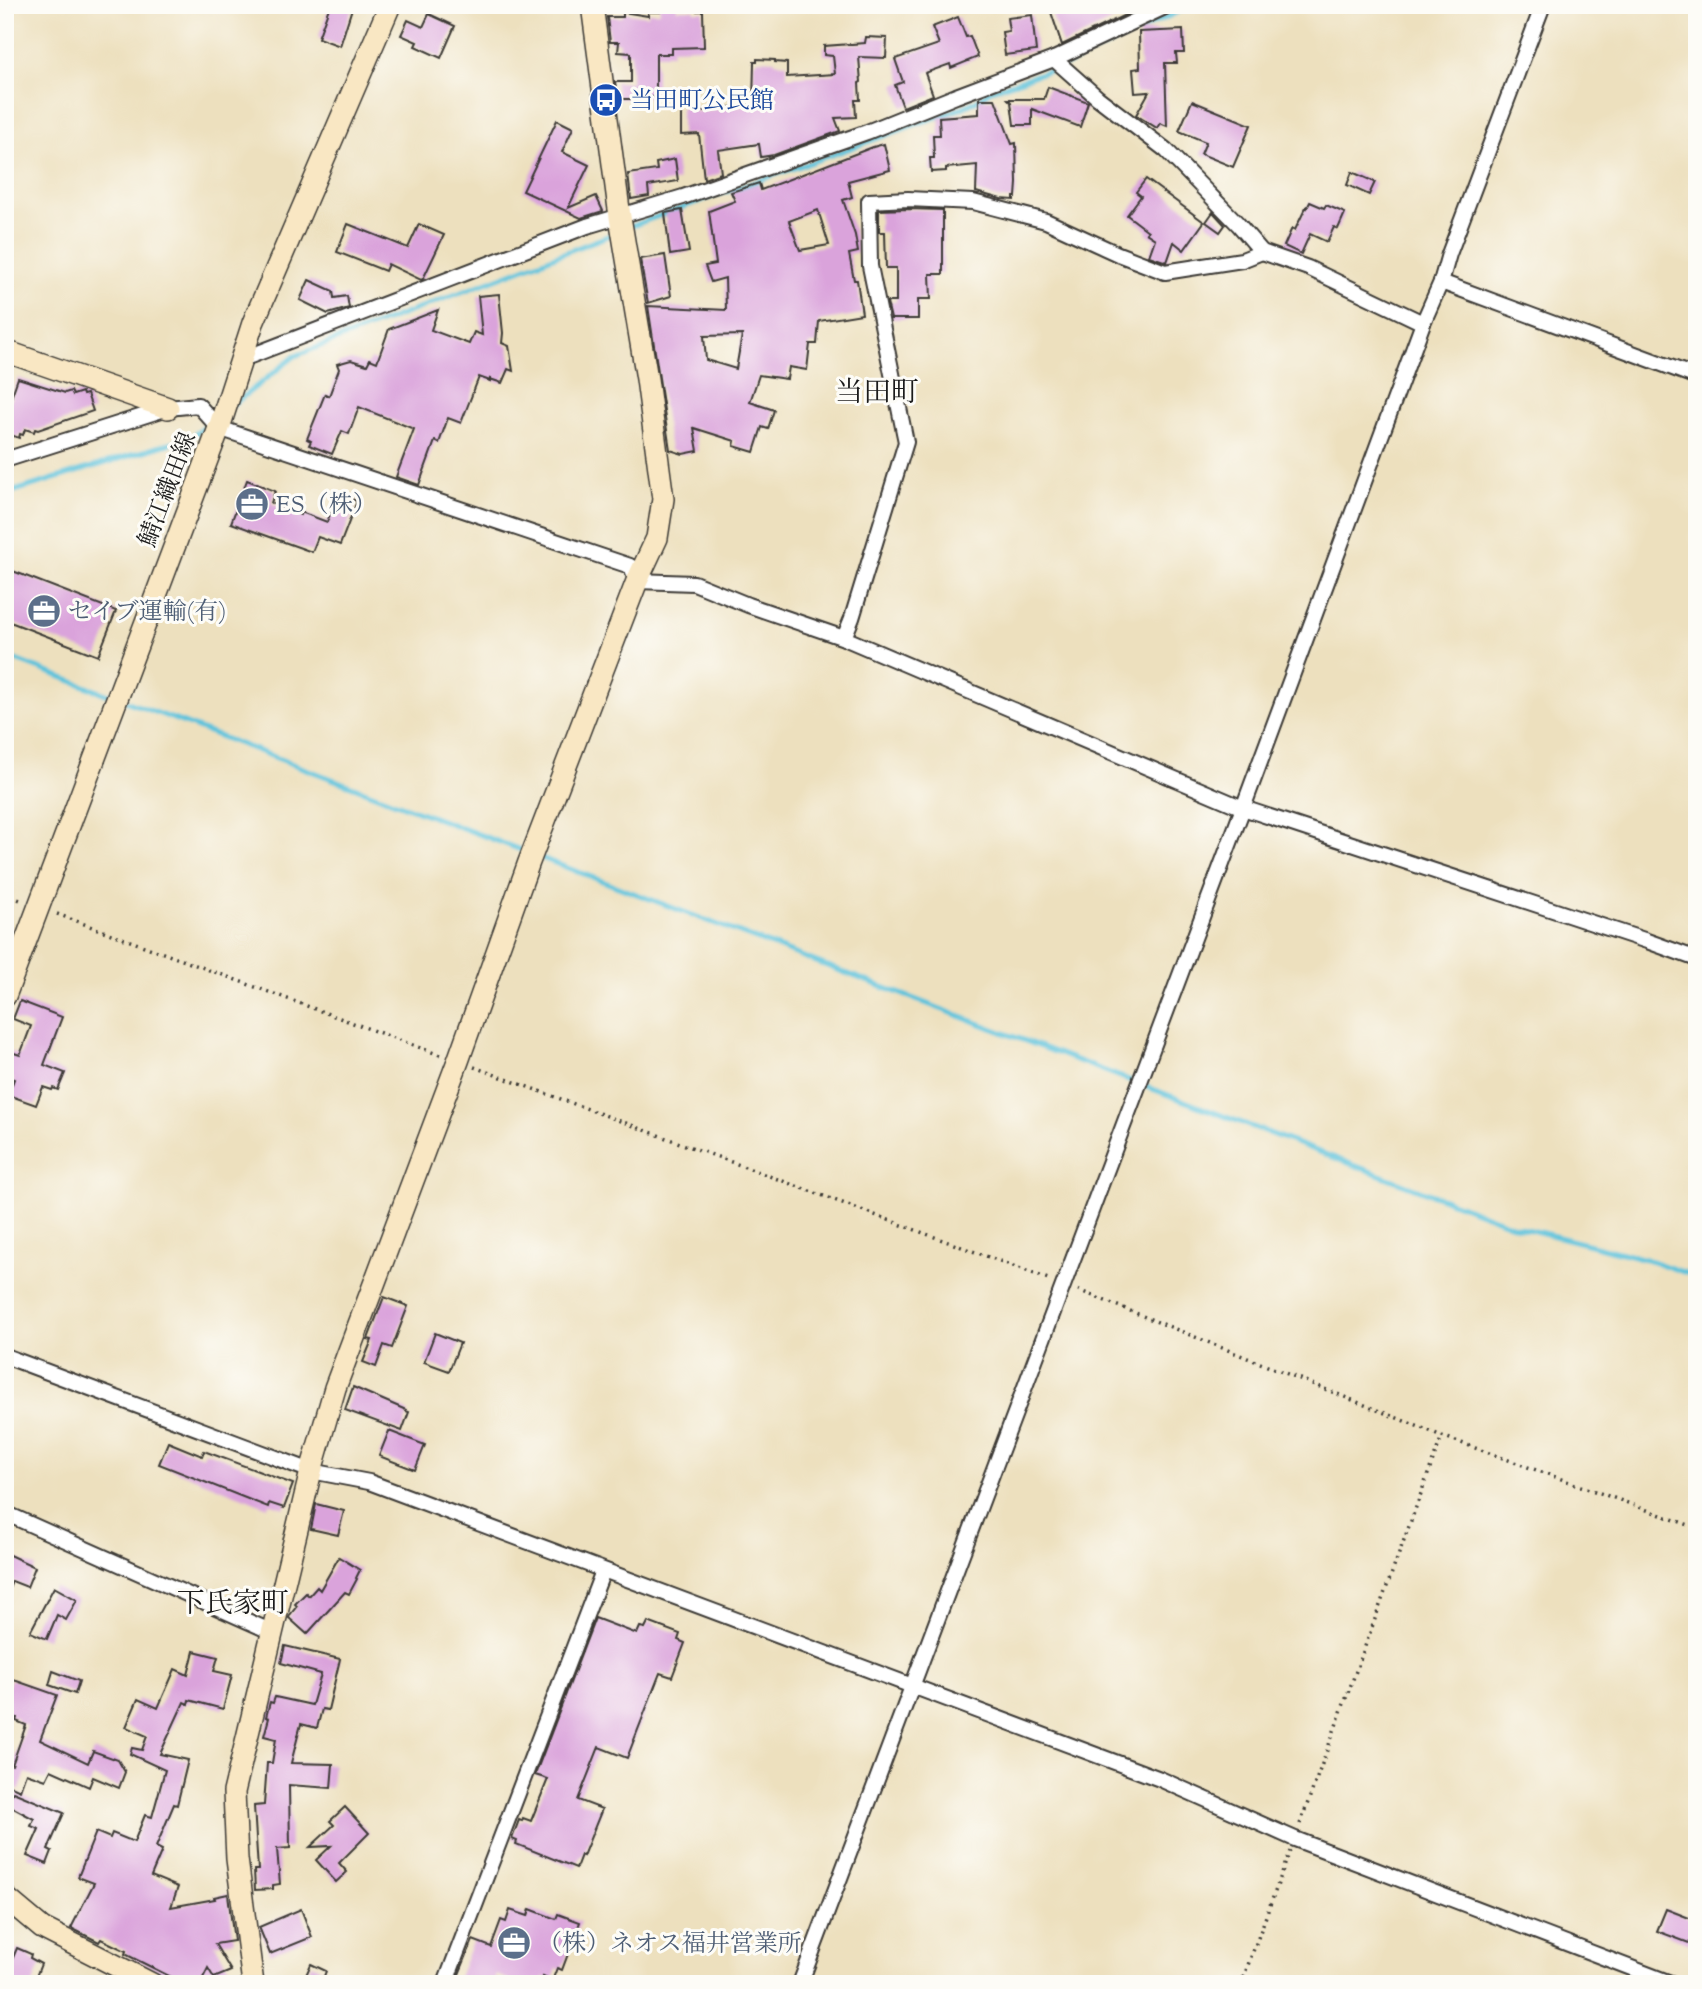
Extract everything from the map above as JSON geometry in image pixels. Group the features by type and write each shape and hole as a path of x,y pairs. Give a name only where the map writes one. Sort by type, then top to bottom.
{"street":[{"name":"鯖江織田線","path":"5,996 219,428 253,323 390,5"},
{"path":"253,1984 237,1859 234,1793 311,1471 335,1388 533,853 637,581 657,538 663,499 647,379 620,217 592,5"},
{"path":"240,360 587,226 683,197 867,132 1054,60 1169,5"},
{"path":"800,1984 1543,5"},
{"path":"1054,60 1166,150 1238,223 1262,252 1308,268 1423,323"},
{"path":"844,638 906,442 870,266 869,201 908,199 973,202 1046,221 1165,272 1242,260 1262,252"},
{"path":"1441,282 1697,377"},
{"path":"5,351 168,408"},
{"path":"5,460 168,408 198,405 219,428 630,566 637,581"},
{"path":"637,581 694,583 844,638 1243,808 1697,959"},
{"path":"5,1356 311,1471 369,1482 1160,1779 1295,1839 1673,1984"},
{"path":"5,1513 272,1632"},
{"path":"444,1984 603,1571"},
{"path":"5,1897 42,1928 152,1984"}],"path":[{"path":"38,907 1063,1284 1442,1436 1697,1528"},
{"path":"1241,1984 1442,1436"}],"building":[{"path":"330,5 353,5 340,46 318,38"},
{"path":"659,5 677,5 677,9 703,11 704,47 672,48 672,54 656,54 656,97 618,99 615,82 631,82 631,53 618,52 619,42 610,42 607,17 623,17 623,12 648,16 648,12 660,12"},
{"path":"1079,5 1146,5 1062,45 1051,12"},
{"path":"429,14 455,26 441,58 415,46 417,42 401,35 408,20 423,27"},
{"path":"1032,15 1036,51 1005,55 1002,32 1009,31 1007,18"},
{"path":"958,17 966,37 970,36 978,57 951,68 950,64 925,73 933,95 903,107 895,85 903,82 895,59 939,44 932,27"},
{"path":"1183,30 1184,53 1176,53 1177,63 1165,63 1167,126 1160,123 1157,128 1136,115 1149,92 1135,93 1133,69 1140,68 1139,32"},
{"path":"866,37 887,38 886,58 859,57 861,82 860,100 855,100 856,117 835,118 840,131 774,155 761,157 759,144 718,150 721,173 704,179 699,134 681,135 681,107 695,107 695,112 753,104 754,62 757,62 757,59 787,63 787,77 835,74 833,56 824,55 824,46 865,43"},
{"path":"1048,87 1088,102 1080,127 1032,109 1032,125 1014,125 1011,102 1008,99 1044,99"},
{"path":"979,99 995,99 1012,144 1016,143 1017,183 1014,200 976,192 977,165 931,172 930,158 934,158 933,135 940,135 939,117 979,114"},
{"path":"1192,101 1251,125 1233,167 1201,154 1206,142 1179,131"},
{"path":"557,120 573,128 562,152 589,165 568,208 596,196 603,211 581,218 523,191"},
{"path":"884,144 890,170 848,181 852,197 843,200 858,252 849,254 854,280 857,280 862,314 819,321 817,344 810,344 807,370 789,367 787,379 759,375 750,402 774,410 768,429 762,427 754,452 734,446 735,441 694,428 698,451 683,454 670,450 648,306 726,310 725,278 711,282 705,266 716,264 709,211 735,201 731,192 759,183 761,190","holes":["818,210 829,245 800,250 789,221","742,335 736,369 706,360 704,336"]},
{"path":"675,159 678,181 648,186 649,196 631,199 628,174 657,170 656,163"},
{"path":"1352,172 1375,182 1369,195 1347,185"},
{"path":"1146,179 1204,222 1184,250 1174,242 1167,262 1149,256 1155,239 1127,215 1141,196 1136,192"},
{"path":"1310,202 1345,213 1338,229 1334,227 1327,242 1310,234 1301,254 1284,246 1292,228 1295,230"},
{"path":"682,210 689,252 670,255 665,213"},
{"path":"879,210 943,210 943,274 930,274 931,299 918,299 918,319 891,319 887,302 896,302 896,268 886,268 885,232 879,232"},
{"path":"1213,212 1225,225 1220,232 1206,222"},
{"path":"348,224 408,248 419,224 444,235 421,280 388,264 385,271 337,252"},
{"path":"665,255 671,296 648,303 640,259"},
{"path":"309,280 333,291 334,298 347,296 349,308 328,314 300,300"},
{"path":"499,294 502,343 509,346 513,371 508,369 502,383 479,377 461,423 448,418 439,443 435,441 419,485 396,477 414,429 359,407 349,434 342,431 332,454 309,445 311,441 307,439 325,394 329,396 339,369 337,364 351,360 367,365 370,359 377,362 389,329 438,310 431,330 469,344 474,332 482,335 478,296"},
{"path":"18,378 65,393 71,391 73,395 82,392 83,395 87,394 93,411 35,429 34,432 25,429 19,438 5,433 5,409"},
{"path":"247,480 275,491 271,503 327,522 338,494 357,501 340,545 318,537 312,552 231,523"},
{"path":"5,568 116,611 98,656 5,620"},
{"path":"20,1001 62,1017 44,1065 65,1073 58,1090 43,1087 36,1105 8,1095 14,1079 5,1076 5,1050 20,1055 31,1026 13,1019"},
{"path":"384,1297 408,1306 392,1348 384,1345 376,1367 363,1362 372,1340 368,1339"},
{"path":"435,1333 460,1343 449,1371 424,1362"},
{"path":"353,1387 409,1412 402,1431 345,1410"},
{"path":"389,1431 425,1445 415,1470 379,1456"},
{"path":"168,1442 202,1456 204,1451 293,1484 284,1508 269,1503 268,1507 159,1464"},
{"path":"316,1504 344,1511 338,1535 311,1529"},
{"path":"5,1553 35,1567 27,1587 12,1581 6,1597"},
{"path":"339,1557 360,1570 357,1579 349,1594 345,1592 307,1634 289,1618 290,1615 297,1606 295,1604 306,1593 309,1596 317,1587 320,1590"},
{"path":"54,1587 77,1600 66,1620 57,1615 47,1639 30,1632"},
{"path":"595,1618 637,1634 640,1627 645,1628 648,1622 680,1634 678,1640 685,1643 672,1677 660,1673 627,1758 599,1747 578,1800 602,1809 576,1868 516,1844 517,1841 512,1839 519,1820 522,1821 523,1818 531,1821 548,1779 535,1775"},
{"path":"285,1646 340,1659 328,1710 322,1709 317,1728 301,1724 291,1763 333,1764 331,1788 289,1785 290,1848 277,1849 280,1884 273,1885 273,1889 255,1890 254,1870 258,1870 254,1806 264,1805 267,1763 272,1763 276,1739 264,1736 270,1702 273,1703 275,1697 312,1705 321,1674 281,1663"},
{"path":"194,1651 218,1657 214,1671 232,1675 223,1709 189,1700 188,1704 184,1702 160,1754 188,1760 177,1805 174,1804 156,1847 162,1850 151,1876 178,1887 171,1907 228,1894 234,1941 215,1944 231,1971 214,1978 208,1968 200,1984 185,1984 125,1954 126,1951 101,1939 99,1942 71,1928 94,1883 78,1877 96,1832 110,1838 112,1833 134,1842 145,1815 152,1817 165,1770 130,1754 132,1748 142,1750 147,1736 126,1727 138,1699 158,1708 175,1669 188,1675"},
{"path":"53,1671 79,1681 75,1694 49,1685"},
{"path":"11,1679 57,1695 40,1740 88,1763 93,1751 118,1760 125,1772 119,1788 93,1777 89,1787 51,1770 46,1780 26,1773 20,1790 5,1783 5,1762 12,1765 26,1725 5,1714 5,1696"},
{"path":"13,1792 64,1813 48,1849 52,1851 47,1864 27,1856 39,1829 31,1826 34,1819 6,1804"},
{"path":"345,1807 369,1833 339,1863 347,1872 336,1882 316,1860 331,1846 310,1847 334,1825 330,1821"},
{"path":"301,1909 312,1937 270,1954 259,1927"},
{"path":"530,1909 556,1919 558,1914 580,1922 562,1970 557,1968 552,1981 543,1977 541,1984 520,1984 496,1975 493,1984 455,1984 473,1940 491,1947 501,1920 506,1922 510,1910 528,1916"},
{"path":"1666,1909 1697,1921 1697,1946 1657,1931"},
{"path":"17,1948 31,1954 30,1958 41,1964 33,1984 18,1984 5,1978 5,1957 12,1960"},
{"path":"311,1964 326,1971 321,1984 302,1984"}],"waterway":[{"path":"627,228 953,111 989,91 1068,64 1182,10 1200,5"},
{"path":"1268,5 1352,9 1436,5"},
{"path":"234,404 295,356 618,232"},
{"path":"5,494 177,441 185,442 212,421"},
{"path":"5,656 114,697"},
{"path":"123,700 526,852"},
{"path":"536,856 1515,1226 1646,1259 1697,1277"}],"place":[{"name":"当田町公民館","path":"606,100"},
{"name":"ES（株）","path":"252,504"},
{"name":"セイブ運輸(有)","path":"44,611"},
{"name":"（株）ネオス福井営業所","path":"514,1943"}],"district":[{"name":"当田町","path":"877,391"},
{"name":"下氏家町","path":"233,1602"}]}
